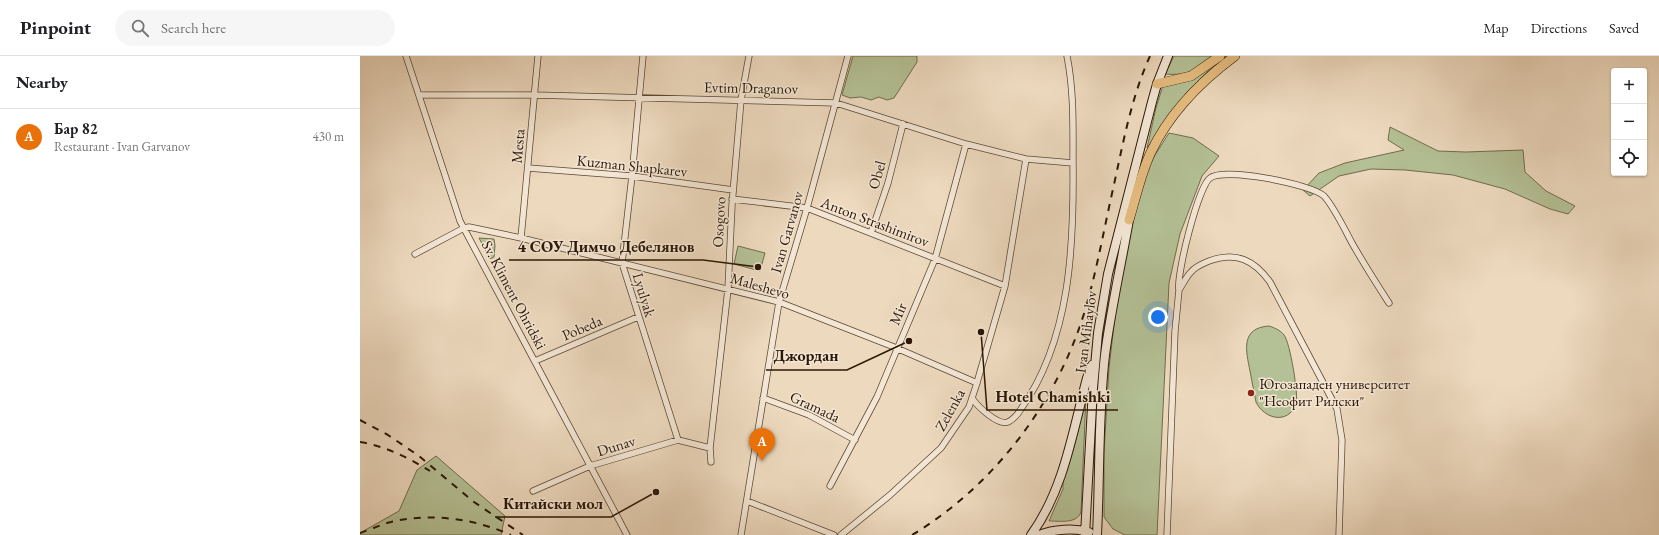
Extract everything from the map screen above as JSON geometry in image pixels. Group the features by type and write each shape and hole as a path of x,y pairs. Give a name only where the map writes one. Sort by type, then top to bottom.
{"main road":[{"name":"Ivan Mihaylov","path":"1085,533 1095,357 1108,274 1130,182 1157,84 1168,56"},
{"path":"1157,84 1191,76 1220,56"},
{"path":"1129,220 1151,152 1166,124 1188,96 1200,84 1235,56"},
{"name":"Ivan Mihaylov","path":"1098,535 1105,357 1143,137"},
{"path":"1031,535 1053,495 1066,457 1087,378 1095,357"},
{"path":"1039,535 1052,531 1098,535"}],"street":[{"name":"Sv. Kliment Ohridski","path":"406,56 460,221 626,535"},
{"name":"Mesta","path":"521,238 538,56"},
{"name":"Lyulyak","path":"643,56 632,176 622,262 638,317 678,440"},
{"name":"Osogovo","path":"711,462 710,448 728,289 732,199 741,100 749,56"},
{"name":"Ivan Garvanov","path":"741,535 779,302 807,208 848,56"},
{"path":"972,398 976,404 989,415 1002,421 1009,422 1016,417 1048,361 1067,296 1072,245 1073,104 1067,56"},
{"name":"Evtim Draganov","path":"420,95 534,95 836,103 966,144 1026,159 1073,162"},
{"name":"Obel","path":"871,233 888,183 903,124"},
{"name":"Mir","path":"830,486 877,397 935,259 966,144"},
{"name":"Zelenka","path":"841,535 895,491 944,446 969,407 1005,286 1026,159"},
{"name":"Kuzman Shapkarev","path":"528,168 632,176 733,190"},
{"path":"1180,290 1178,284 1180,271 1197,201 1209,178 1217,174 1262,177 1299,184 1324,196 1368,272 1389,303"},
{"name":"Anton Strashimirov","path":"732,199 807,208 1005,286"},
{"name":"Maleshevo","path":"464,228 469,227 521,238 779,302 897,348 977,382"},
{"path":"415,254 464,228"},
{"path":"1167,535 1175,331 1180,290 1190,273 1195,268 1220,257 1227,256 1239,258 1251,263 1264,274 1270,282 1337,409 1342,440 1339,535"},
{"name":"Pobeda","path":"535,361 638,317"},
{"name":"Gramada","path":"763,398 809,415 855,440"},
{"path":"678,440 710,448"},
{"name":"Dunav","path":"533,492 590,466 678,440"},
{"path":"747,501 834,535"}],"green space":[{"path":"853,56 917,56 917,62 894,98 887,100 879,97 871,100 861,97 850,98 842,95"},
{"path":"1174,56 1215,56 1192,71 1180,74 1165,74"},
{"path":"1227,56 1208,71 1187,92 1147,148 1163,85 1194,78"},
{"path":"1390,127 1438,151 1466,152 1523,150 1525,172 1546,191 1575,206 1568,214 1550,209 1505,189 1453,175 1405,170 1371,169 1339,176 1310,196 1303,190 1319,173 1345,163 1404,150 1388,140"},
{"path":"1169,133 1193,138 1219,156 1202,176 1180,234 1169,283 1157,535 1125,535 1113,529 1104,517 1104,453 1109,368 1118,291 1140,184 1155,155"},
{"path":"479,238 494,239 494,257 490,259"},
{"path":"738,246 765,253 760,271 734,264"},
{"path":"1269,326 1275,328 1284,335 1289,348 1295,380 1297,399 1296,404 1288,415 1282,417 1270,416 1260,408 1256,402 1247,356 1247,342 1249,336 1253,331"},
{"path":"1086,396 1081,512 1079,516 1072,520 1049,521 1063,489 1063,479 1074,447"},
{"path":"436,456 505,516 501,535 360,535 360,533 399,511 417,470"}],"railway":[{"path":"912,535 942,515 970,491 996,465 1020,437 1041,407 1059,375 1074,341 1090,293 1128,121 1143,72 1150,56"},
{"path":"360,420 388,435 419,456 474,502 523,535"},
{"path":"360,442 379,446 396,453 430,471"},
{"path":"360,533 387,523 434,517 450,518 481,524 511,535"}],"place":[{"name":"4 СОУ Димчо Дебелянов","path":"758,267"},
{"name":"Hotel Chamishki","path":"981,332"},
{"name":"Джордан","path":"909,341"},
{"name":"Югозападен университет \"Неофит Рилски\"","path":"1251,393"},
{"name":"Бар 82","path":"762,461"},
{"name":"Китайски мол","path":"656,492"}]}
